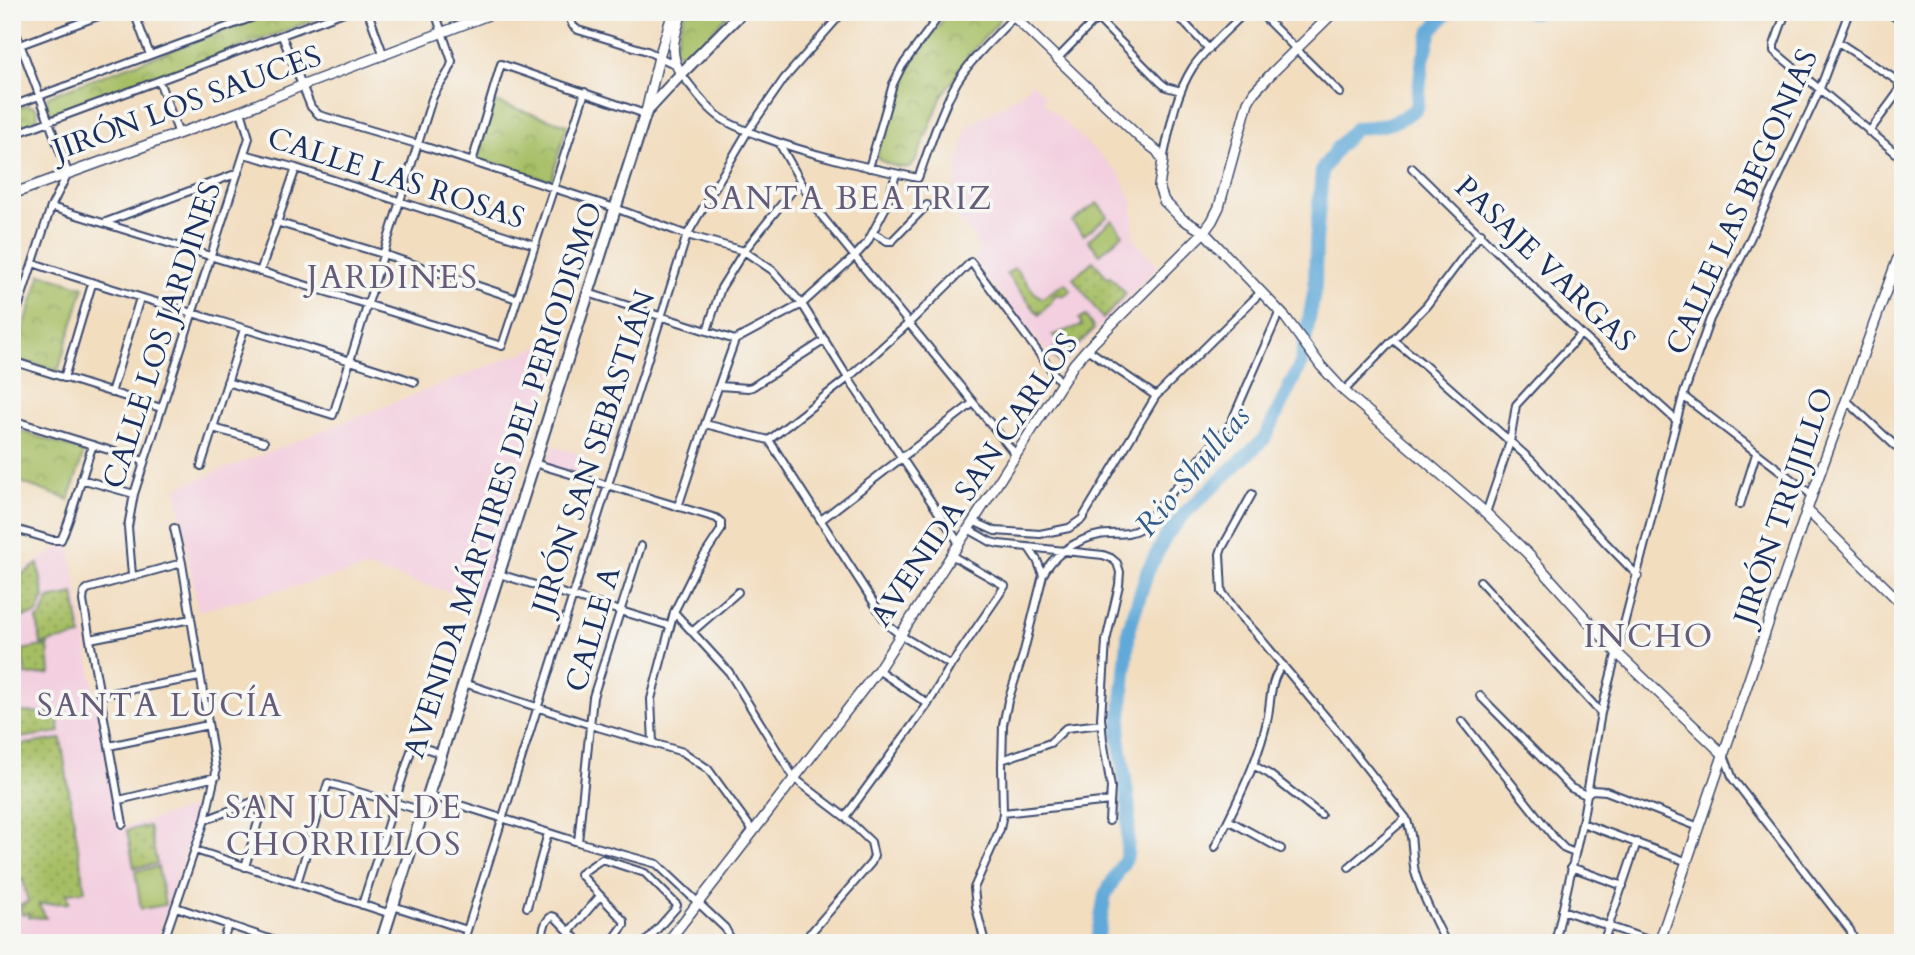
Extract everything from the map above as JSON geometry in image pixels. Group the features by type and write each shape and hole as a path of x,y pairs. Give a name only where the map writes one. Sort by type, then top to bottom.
{"main road":[{"name":"JIRÓN LOS SAUCES","path":"12,194 241,111 496,12"},
{"name":"AVENIDA MÁRTIRES DEL PERIODISMO","path":"381,943 646,113 673,12"},
{"path":"678,69 672,45 682,12"},
{"name":"AVENIDA MÁRTIRES DEL PERIODISMO","path":"646,113 678,69 742,12"},
{"name":"AVENIDA SAN CARLOS","path":"667,943 878,670 1061,383 1087,349 1212,221 1219,207 1248,102 1254,92 1334,12"},
{"path":"1013,14 1057,59 1157,151 1163,160 1159,187 1164,201 1182,219 1203,232 1282,314 1321,366 1344,391 1486,513 1528,554 1616,652 1724,755"},
{"name":"JIRÓN TRUJILLO","path":"1658,943 1812,495 1903,244"},
{"path":"1807,510 1903,605"}],"street":[{"path":"20,45 109,12"},
{"path":"134,12 150,55"},
{"path":"239,12 243,22"},
{"path":"12,106 267,12"},
{"path":"12,135 344,12"},
{"path":"368,12 384,56"},
{"path":"227,382 333,415 434,93 452,66 435,12"},
{"path":"567,12 573,26 578,30 647,51 678,69 722,119 779,143 869,168 918,178 948,99 959,80 1013,14"},
{"name":"JIRÓN SAN SEBASTIÁN","path":"463,943 687,235 748,131 784,79 843,12"},
{"path":"869,168 893,84 902,66 943,12"},
{"path":"1174,12 1209,49"},
{"path":"1163,160 1175,107 1194,66 1245,12"},
{"path":"1259,12 1340,93"},
{"path":"1786,12 1774,51 1903,159"},
{"name":"CALLE LAS BEGONIAS","path":"1555,943 1582,823 1601,713 1683,396 1710,319 1819,91 1849,12"},
{"path":"1887,12 1903,22"},
{"path":"1057,59 1100,15 1160,82 1166,87 1181,91"},
{"path":"12,22 68,173 51,207 12,327"},
{"path":"282,36 301,86 311,107 319,115 417,144 615,208 687,235 744,251 772,270 802,304 848,378 959,543"},
{"path":"1838,42 1898,81 1897,94 1869,132"},
{"path":"472,162 501,64 646,113"},
{"path":"159,81 179,134"},
{"path":"51,207 502,346 585,93"},
{"name":"CALLE LOS JARDINES","path":"132,575 128,527 134,494 249,138 241,111"},
{"path":"779,143 816,209 1016,455"},
{"name":"CALLE LAS ROSAS","path":"244,154 296,168 535,245"},
{"path":"260,272 296,168"},
{"name":"PASAJE VARGAS","path":"1412,168 1581,334 1677,421"},
{"path":"104,223 237,173"},
{"path":"678,507 735,340 802,304 855,256 867,243 887,205 896,174"},
{"path":"707,331 721,288 744,251 800,181"},
{"path":"873,233 887,241 892,240 927,205"},
{"path":"276,222 517,299"},
{"path":"1344,391 1427,305 1481,233"},
{"path":"769,440 848,378 971,262 1061,383"},
{"path":"33,263 92,284 350,360 415,382"},
{"path":"1894,269 1903,286"},
{"path":"64,378 92,284"},
{"path":"970,525 995,531 1040,534 1069,527 1082,519 1156,396 1261,292"},
{"path":"588,293 735,340"},
{"path":"111,393 140,298"},
{"path":"985,943 976,907 975,888 1000,829 1003,813 1003,725 1043,575 1048,565 1079,542 1099,535 1127,534 1142,527 1231,423 1282,314"},
{"path":"201,466 244,329"},
{"path":"1486,513 1510,442 1516,405 1581,334"},
{"path":"719,386 752,387 825,340"},
{"path":"1393,340 1533,462 1638,576"},
{"path":"1087,349 1156,396"},
{"path":"12,361 161,408"},
{"path":"1683,396 1812,495"},
{"path":"1846,400 1903,453"},
{"path":"821,520 973,403"},
{"path":"12,420 144,461"},
{"path":"705,424 769,440 888,625 900,635 951,664"},
{"path":"213,428 264,442"},
{"path":"12,528 60,540 67,527 80,479 93,445"},
{"path":"1740,505 1756,454"},
{"path":"534,463 718,519 722,526 696,568 674,612 651,699 653,743"},
{"path":"80,479 134,494"},
{"path":"1252,494 1222,548 1222,592 1406,818 1411,830 1412,854 1419,883 1446,943"},
{"path":"970,525 991,542 1103,555 1117,563 1120,572 1119,585 1106,641 1102,724 1111,787 1109,821"},
{"path":"163,943 205,820 216,778 174,528"},
{"name":"CALLE A","path":"578,842 593,696 641,546"},
{"path":"1029,548 1043,575"},
{"path":"845,817 928,704 951,664 1006,586 951,555"},
{"path":"123,824 83,601 87,589 182,563"},
{"path":"499,574 670,626"},
{"path":"1480,581 1601,713"},
{"path":"692,632 738,592"},
{"path":"674,612 729,672 794,778 845,817 871,842 874,856 865,872 802,943"},
{"path":"90,639 191,619"},
{"path":"1216,847 1253,765 1268,719 1275,675 1283,665"},
{"path":"878,670 928,704"},
{"path":"100,695 200,677"},
{"path":"464,684 683,752 708,769 753,831"},
{"path":"1480,696 1571,788 1586,795 1592,790 1606,791 1699,827"},
{"path":"1462,721 1556,840 1565,849 1575,853"},
{"path":"1002,760 1050,743 1066,727 1102,724"},
{"path":"109,746 208,725"},
{"path":"362,905 413,748 419,747 442,754"},
{"path":"1724,755 1733,779 1850,930 1856,943"},
{"path":"1253,765 1269,774 1321,815"},
{"path":"119,800 216,778"},
{"path":"297,883 328,783 423,811"},
{"path":"428,795 578,842 657,863 725,928 733,943"},
{"path":"205,820 255,801 260,802 262,808 245,867"},
{"path":"1003,813 1110,801"},
{"path":"1349,867 1406,818"},
{"path":"1228,820 1281,849"},
{"path":"1582,823 1688,862"},
{"path":"527,907 548,833"},
{"path":"1603,943 1637,842"},
{"path":"195,850 362,905 467,930"},
{"path":"612,942 624,921 580,874 602,859 645,873 677,905 645,943"},
{"path":"1572,867 1623,886"},
{"path":"569,932 600,895"},
{"path":"176,907 281,943"},
{"path":"1562,910 1658,943"},
{"path":"542,943 545,925 552,916 580,943"},
{"path":"222,943 228,925"},
{"path":"810,933 819,943"}],"shaded area":[{"path":"1032,83 1046,97 1042,101 1118,172 1133,202 1133,238 1158,266 1060,368 973,260 979,254 980,248 974,241 975,238 940,200 956,185 957,167 968,127 1018,96"},
{"path":"565,336 479,601 367,568 198,611 176,488"},
{"path":"552,446 587,456 581,476 550,467 547,462"},
{"path":"69,542 118,829 199,806 157,943 12,943 12,577"}],"green space":[{"path":"274,12 336,12 56,115 48,110 48,96"},
{"path":"685,12 731,12 690,54 679,54 674,47"},
{"path":"948,12 1000,12 1000,17 942,96 911,167 889,164 877,157 878,148 900,80"},
{"path":"495,102 567,125 551,181 477,159"},
{"path":"27,105 36,107 38,113 35,121 12,132 12,110"},
{"path":"1097,203 1108,216 1084,235 1072,222"},
{"path":"1112,220 1123,234 1100,254 1088,240"},
{"path":"1093,261 1126,294 1103,319 1073,278"},
{"path":"1015,268 1042,298 1065,283 1071,290 1064,296 1056,294 1039,315 1006,274"},
{"path":"41,274 84,287 58,371 14,358"},
{"path":"1086,316 1094,329 1060,363 1052,354 1059,340 1053,335 1082,325 1079,319"},
{"path":"12,428 84,452 69,500 12,479"},
{"path":"38,564 44,597 37,614 12,619 12,581"},
{"path":"74,594 81,636 41,644 37,619 41,618 49,599"},
{"path":"48,645 50,674 26,675 21,650"},
{"path":"12,712 57,713 60,732 12,739"},
{"path":"61,739 85,891 67,893 69,903 39,904 46,918 29,917 28,913 22,915 20,905 28,902 23,880 12,881 12,782 17,781 12,746"},
{"path":"149,826 157,864 134,868 127,830"},
{"path":"158,867 165,905 141,909 135,871"}],"waterway":[{"name":"Rio Shullcas","path":"1099,943 1105,895 1127,856 1129,808 1119,737 1129,629 1148,570 1168,533 1187,511 1265,438 1301,363 1315,287 1322,170 1337,148 1356,128 1388,124 1417,108 1422,64 1431,31 1448,12"},
{"name":"Rio Shullcas","path":"1530,12 1535,12"}],"district":[{"name":"SANTA BEATRIZ","path":"848,199"},
{"name":"JARDINES","path":"393,278"},
{"name":"INCHO","path":"1649,636"},
{"name":"SANTA LUCÍA","path":"160,706"},
{"name":"SAN JUAN DE CHORRILLOS","path":"344,826"}]}
